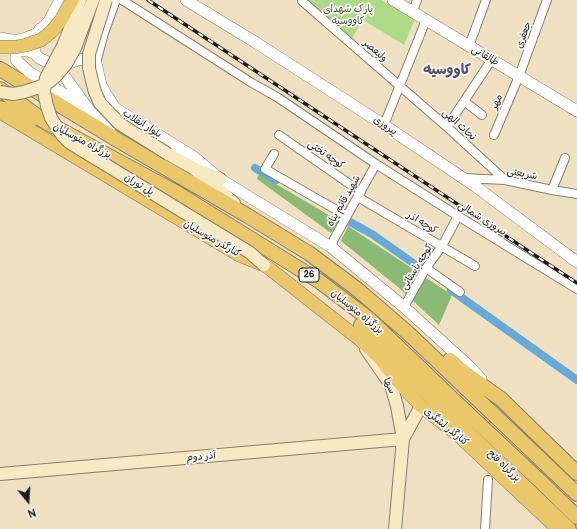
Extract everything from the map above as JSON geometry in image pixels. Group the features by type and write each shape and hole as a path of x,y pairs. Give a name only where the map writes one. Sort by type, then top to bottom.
{"highway":[{"name":"بزرگراه متوسلیان","path":"0,68 119,141 248,216 310,254 340,276 408,333 577,494"},
{"name":"بزرگراه متوسلیان","path":"0,90 44,121 177,193 319,281 368,318 577,517"},
{"path":"0,108 44,121"},
{"name":"بزرگراه فتح","path":"319,281 438,404 569,529"},
{"path":"408,333 431,342 462,372 501,399 577,473"}],"main road":[{"path":"0,47 16,47 41,40 56,26 72,0"},
{"name":"پل توران","path":"80,0 63,46 46,78 44,92 51,118 62,135 70,144 249,252 264,265"},
{"path":"0,90 13,94 24,92 39,87 49,82 56,76 66,64 75,48 94,0"},
{"path":"106,0 89,54 89,68 92,85 100,103 120,124 193,168 220,179"},
{"name":"کنارگذر متوسلیان","path":"0,112 239,255 264,265 359,339 380,358 396,379 421,406"},
{"path":"193,168 248,216"},
{"name":"سها","path":"359,339 391,385 397,406 403,440 395,529"},
{"path":"380,358 438,404"},
{"name":"سها","path":"403,440 421,406"},
{"name":"کنارگذر لشگری","path":"421,406 458,435 558,529"},
{"name":"آذر دوم","path":"0,474 403,440"}],"street":[{"path":"34,54 38,33 43,21 56,0"},
{"path":"0,38 18,40 38,33 49,21 60,0"},
{"path":"58,67 94,0"},
{"path":"58,67 80,59 96,64 104,33 116,0"},
{"name":"پیروزی شمالی","path":"122,0 252,83 278,97 376,164 577,289"},
{"name":"پیروزی","path":"186,0 255,42 384,125 463,178 577,262"},
{"name":"طالقانی","path":"393,0 577,111"},
{"path":"413,12 417,0"},
{"path":"469,46 486,0"},
{"name":"جعفری","path":"519,76 547,0"},
{"name":"ولیعصر","path":"302,1 399,85"},
{"path":"384,125 426,20"},
{"path":"89,110 29,72 16,60 16,54 20,51 27,50 39,58 58,67 89,110 119,141"},
{"path":"447,126 492,59"},
{"name":"بلوار انقلاب","path":"96,64 101,85 115,108 194,157 220,179 331,247 404,307 469,366 501,399"},
{"name":"مهر","path":"494,135 519,76"},
{"name":"نجات الهی","path":"399,85 447,126 505,180"},
{"path":"464,101 482,115"},
{"name":"کوچه تختی","path":"279,134 359,194"},
{"path":"274,154 265,169 347,216"},
{"path":"552,190 565,158"},
{"name":"شهید قائم پناه","path":"331,247 376,164"},
{"name":"شریعتی","path":"463,178 505,180 577,194"},
{"name":"کوچه اذر","path":"359,194 475,266"},
{"name":"کوچه باستانی","path":"404,307 426,268 442,246 458,216"},
{"path":"426,268 460,292"},
{"path":"485,529 488,480"}],"green space":[{"name":"پارک شهدای کاووسیه","path":"306,0 381,0 415,19 404,45 363,20 352,38"},
{"path":"259,174 339,221 331,233 257,179"},
{"path":"348,226 452,295 439,325 398,287 341,241"}],"waterway":[{"path":"255,168 276,180"},
{"path":"350,222 370,233"},
{"path":"372,234 420,268"},
{"path":"451,290 577,380"}],"railway":[{"path":"148,0 577,283"}],"district":[{"name":"کاووسیه","path":"447,70"}]}
